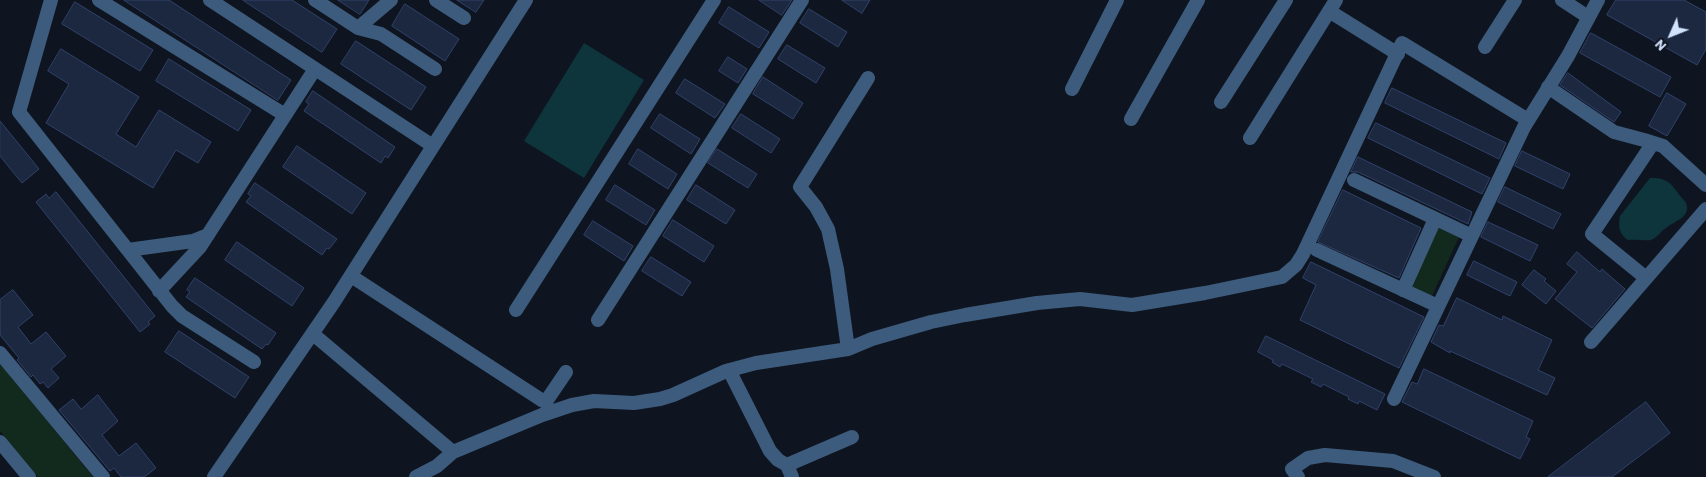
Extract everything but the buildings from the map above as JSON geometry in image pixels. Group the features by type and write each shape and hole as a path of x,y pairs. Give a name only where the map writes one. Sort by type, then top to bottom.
{"street":[{"path":"51,0 19,112 159,291 182,316 254,362"},
{"path":"99,0 285,115"},
{"path":"210,0 433,146"},
{"path":"315,0 358,28 381,34 435,69"},
{"path":"358,28 391,0"},
{"path":"436,0 464,18"},
{"path":"214,477 351,276 526,0"},
{"path":"516,310 714,0"},
{"path":"598,320 802,0"},
{"path":"1072,89 1117,0"},
{"path":"1131,119 1198,0"},
{"path":"1221,102 1286,0"},
{"path":"1485,47 1516,0"},
{"path":"1562,0 1588,17"},
{"path":"1394,399 1526,124 1598,0"},
{"path":"1250,138 1332,6 1398,54"},
{"path":"416,477 437,466 453,452 542,415 572,405 594,401 634,403 660,399 730,370 756,363 848,349 872,339 931,322 1037,303 1080,299 1132,305 1282,277 1296,265 1303,254 1402,43 1526,124"},
{"path":"159,291 200,247 315,69"},
{"path":"848,349 837,269 828,229 816,207 800,187 868,78"},
{"path":"1548,87 1614,132 1663,146 1706,186"},
{"path":"1646,278 1592,234 1653,143"},
{"path":"1354,180 1472,236"},
{"path":"1591,342 1706,208"},
{"path":"1402,290 1435,219"},
{"path":"128,250 193,241 208,235"},
{"path":"1317,250 1438,306"},
{"path":"351,276 543,401 547,400 566,372"},
{"path":"312,334 453,452"},
{"path":"0,353 103,477"},
{"path":"730,370 770,451 790,471 852,437"},
{"path":"0,442 29,477"},
{"path":"1298,477 1292,469 1308,458 1318,455 1393,461 1426,475"}],"shaded area":[{"path":"584,43 644,80 584,178 524,141"},
{"path":"1650,178 1665,180 1669,183 1685,202 1687,211 1683,217 1664,229 1653,239 1628,240 1620,230 1620,216"},
{"path":"1436,227 1459,237 1432,296 1409,285"},
{"path":"0,363 93,477 38,477 0,431"}]}
